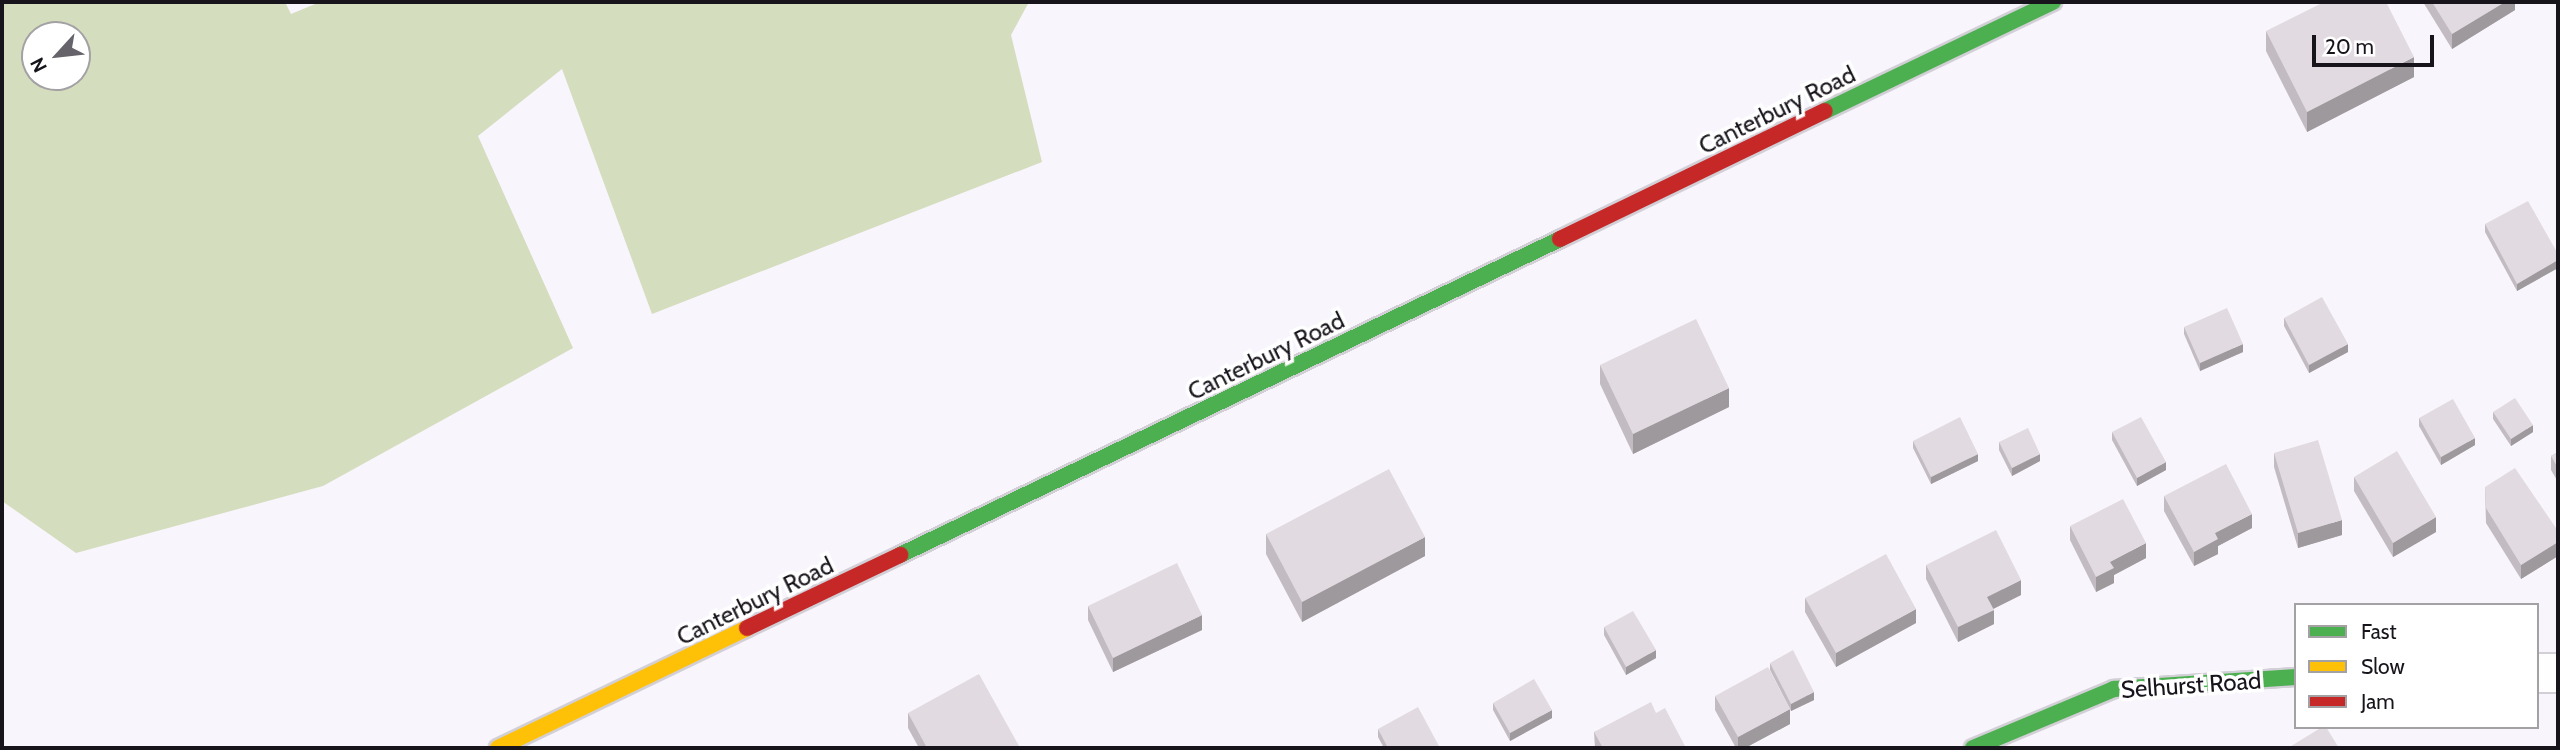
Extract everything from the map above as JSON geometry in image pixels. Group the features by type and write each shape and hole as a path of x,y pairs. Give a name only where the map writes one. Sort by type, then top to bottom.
{"street":[{"name":"Canterbury Road","path":"498,748 2053,2"},
{"path":"2539,673 2558,673"},
{"name":"Selhurst Road","path":"1973,748 2114,689 2294,677"}],"green space":[{"path":"2,2 285,2 291,14 320,2 1029,2 1011,35 1042,162 652,314 562,69 478,136 573,348 323,486 76,553 2,501"}],"building":[{"path":"2324,2 2386,2 2414,57 2307,112 2266,31"},
{"path":"2432,2 2505,2 2452,34"},
{"path":"2528,201 2558,254 2558,260 2517,284 2485,224"},
{"path":"2322,297 2348,344 2309,365 2284,318"},
{"path":"2227,308 2243,344 2200,363 2184,327"},
{"path":"1696,319 1729,388 1633,434 1600,365"},
{"path":"2515,398 2533,425 2511,439 2493,412"},
{"path":"2453,399 2475,438 2441,457 2419,418"},
{"path":"1960,417 1978,454 1931,477 1913,441"},
{"path":"2141,417 2166,462 2137,478 2112,432"},
{"path":"2028,428 2040,454 2012,468 1999,442"},
{"path":"2318,440 2342,520 2298,533 2274,453"},
{"path":"2397,451 2436,517 2393,543 2354,477"},
{"path":"2558,452 2558,468 2551,456"},
{"path":"2226,464 2252,514 2215,533 2218,539 2194,552 2164,496"},
{"path":"2515,468 2558,531 2558,542 2521,565 2486,508 2485,487"},
{"path":"1389,469 1425,537 1302,602 1266,534"},
{"path":"2123,499 2146,543 2110,562 2114,568 2096,577 2070,526"},
{"path":"1996,530 2021,580 1987,597 1994,610 1958,627 1926,565"},
{"path":"1886,554 1916,609 1836,653 1805,598"},
{"path":"1177,563 1202,615 1113,658 1088,606"},
{"path":"1633,611 1656,650 1626,667 1604,627"},
{"path":"1793,650 1814,692 1791,704 1770,663"},
{"path":"1768,667 1790,709 1738,737 1715,696"},
{"path":"979,674 1019,746 927,748 908,713"},
{"path":"1534,679 1552,710 1510,733 1493,703"},
{"path":"1651,702 1656,713 1665,708 1686,748 1603,748 1594,732"},
{"path":"1418,707 1440,748 1388,748 1378,729"},
{"path":"2319,729 2327,729 2339,748 2288,748"}],"traffic: fast":[{"path":"1825,111 2053,2"},
{"path":"900,555 1560,239"},
{"path":"1973,748 2114,689 2294,677"}],"traffic: slow":[{"path":"498,748 747,628"}],"traffic: jam":[{"path":"1560,239 1825,111"},
{"path":"747,628 900,555"}]}
